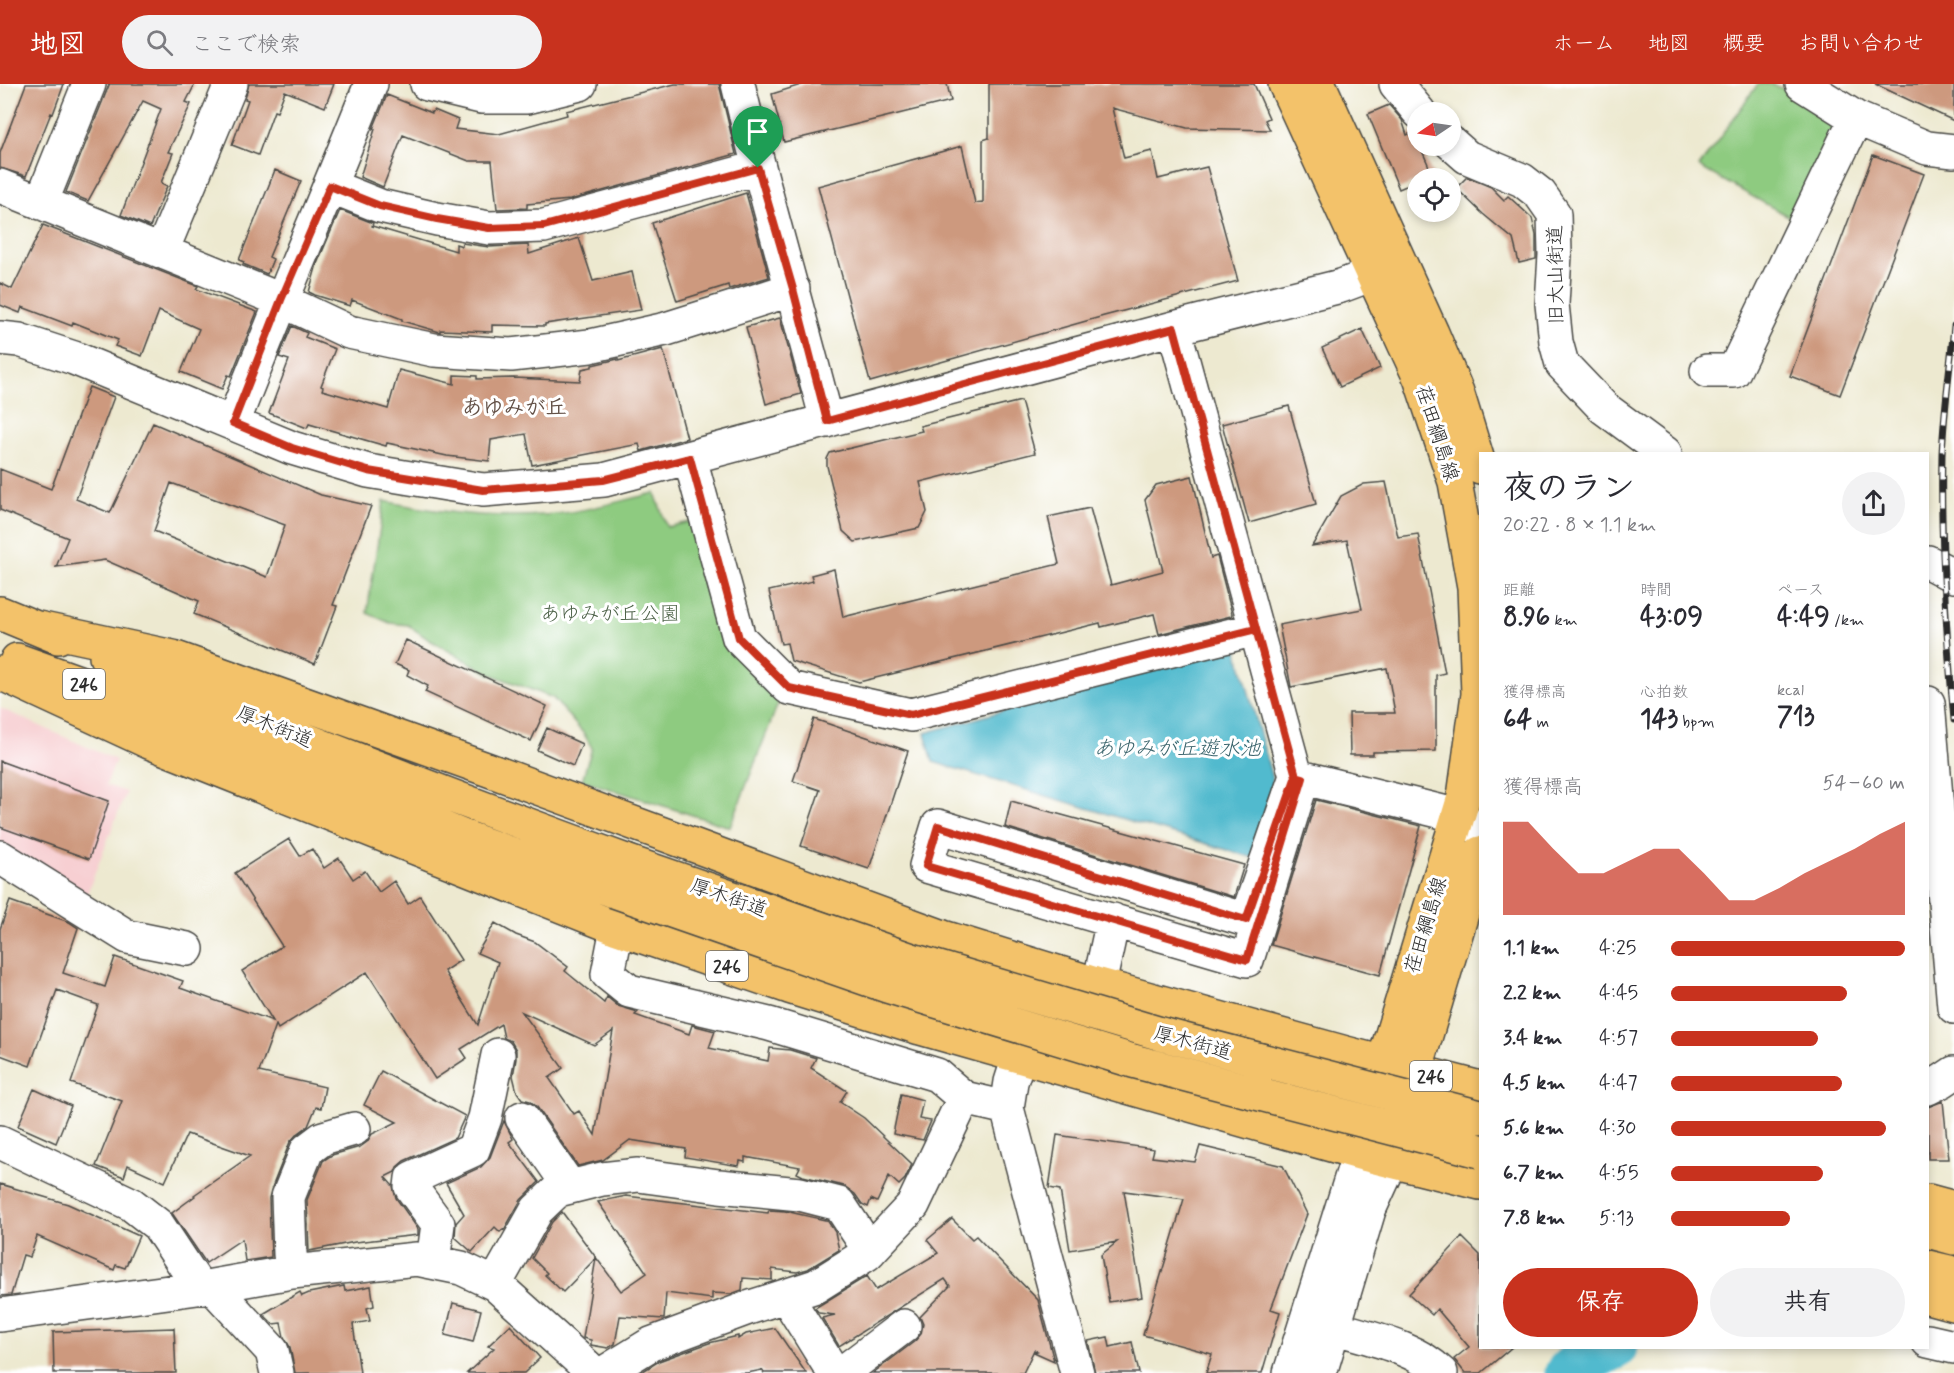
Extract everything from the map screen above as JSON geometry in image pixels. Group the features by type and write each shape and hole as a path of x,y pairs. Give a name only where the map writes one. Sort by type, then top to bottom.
{"main road":[{"name":"荏田綱島線","path":"1285,84 1420,378 1455,482 1477,587 1478,694 1464,796 1470,822 1383,1063 1359,1153"},
{"name":"荏田綱島線","path":"1319,84 1402,263 1457,392 1479,464"},
{"name":"厚木街道","path":"0,613 163,682 487,810 626,861 912,960 1161,1034 1479,1117"},
{"name":"246","path":"38,628 173,657 943,937 1099,985 1479,1088"},
{"name":"厚木街道","path":"5,662 154,709 462,836 887,986 1133,1061 1479,1151"},
{"name":"246","path":"5,662 149,742 617,928 789,987 920,1028 1391,1162 1479,1183"},
{"name":"荏田綱島線","path":"1391,1162 1414,1071 1479,856"},
{"path":"1929,1201 1954,1208"},
{"path":"1929,1231 1954,1238"},
{"path":"1929,1267 1954,1273"},
{"path":"1929,1297 1954,1304"}],"street":[{"path":"41,203 88,84"},
{"path":"162,251 231,84"},
{"path":"233,423 281,300 371,84"},
{"path":"427,84 481,97 527,97 580,84"},
{"path":"738,84 758,168 793,289 827,421"},
{"path":"1396,84 1411,102"},
{"path":"1802,84 1856,118 1927,148 1954,151"},
{"path":"1707,371 1734,371 1856,118"},
{"name":"旧大山街道","path":"1461,152 1467,157 1522,180 1540,194 1554,214 1555,255 1552,304 1556,342 1562,364 1604,408 1664,452"},
{"path":"330,186 380,206 437,219 489,228 544,226 758,168"},
{"path":"0,186 281,300 349,332 434,350 511,355 590,346 666,329 793,289"},
{"path":"0,338 20,340 74,358 292,448 368,471 483,490 603,480 1174,328 1341,286 1402,263"},
{"path":"1174,328 1299,777 1247,960 926,866 938,826 1246,920 1299,777"},
{"path":"690,458 739,638 789,688 911,715 1256,629"},
{"path":"1929,563 1954,576"},
{"path":"1929,735 1947,842 1954,1007"},
{"path":"1299,777 1470,822"},
{"path":"0,857 128,937 187,949"},
{"path":"1099,985 1113,920"},
{"path":"617,928 608,974 630,991 769,1024 937,1076 964,1098 1007,1108"},
{"path":"433,1262 438,1224 411,1187 412,1178 472,1150 485,1118 498,1055"},
{"path":"1019,1057 1011,1082 1007,1108 1077,1373"},
{"path":"1929,1087 1954,1073"},
{"path":"604,1373 651,1344 816,1286 870,1251 913,1205 964,1098"},
{"path":"522,1118 570,1187"},
{"path":"292,1272 288,1197 307,1150 323,1138 354,1129"},
{"path":"0,1142 131,1204 158,1225 206,1286 272,1351 277,1373"},
{"path":"1290,1373 1359,1153"},
{"path":"1320,1373 1370,1210 1391,1162"},
{"path":"495,1284 537,1210 558,1190 602,1179 638,1175 800,1194 839,1204 870,1251"},
{"path":"0,1315 292,1272 417,1258 461,1268 495,1284 594,1373"},
{"path":"786,1296 834,1373"},
{"path":"842,1373 904,1326"},
{"path":"1333,1328 1402,1349 1421,1357 1441,1373"},
{"path":"1929,1341 1954,1347"}],"shaded area":[{"path":"0,708 116,760 106,785 126,792 85,899 0,849"}],"green space":[{"path":"1758,84 1773,84 1831,112 1837,130 1793,219 1699,167"},
{"name":"あゆみが丘公園","path":"655,493 667,527 694,521 728,648 779,701 730,827 582,780 592,748 584,734 553,698 490,674 408,625 390,623 367,613 384,501 463,514 523,516 571,512"}],"water":[{"name":"あゆみが丘遊水池","path":"1236,645 1273,782 1254,858 933,762 925,733"}],"building":[{"path":"26,84 64,84 26,176 0,168 0,153"},
{"path":"107,84 195,84 186,102 191,104 168,152 173,153 161,183 167,186 150,227 121,215 161,109 143,101 88,201 66,192 109,85"},
{"path":"249,84 334,84 325,107 285,91 277,112 274,111 258,155 232,145 248,100 245,99"},
{"path":"675,84 719,84 736,154 570,200 527,204 527,208 497,209 492,161 469,161 403,135 383,187 360,177 375,129 373,129 387,95 432,113 434,110 458,120 455,129 499,134 567,115 566,111"},
{"path":"804,84 947,84 951,101 784,142 772,94"},
{"path":"989,84 1254,84 1269,118 1265,120 1270,130 1187,128 1112,108 1124,158 1152,151 1158,179 1207,167 1238,281 870,382 818,186 962,146 975,203 983,202 983,140 989,138"},
{"path":"1875,84 1954,84 1954,121"},
{"path":"1389,105 1402,120 1407,135 1407,156 1424,156 1430,168 1407,168 1407,186 1399,189 1368,114"},
{"path":"1873,155 1924,174 1840,395 1790,376"},
{"path":"275,170 301,181 269,257 273,259 267,274 239,260"},
{"path":"1467,177 1491,187 1504,200 1508,196 1532,218 1536,235 1536,259 1519,263 1513,239 1461,193 1461,183"},
{"path":"746,193 769,277 729,289 728,285 677,301 652,223"},
{"path":"340,210 373,223 372,226 456,251 456,244 462,246 462,243 489,247 528,245 529,254 579,238 593,281 632,272 641,310 545,324 545,326 492,325 492,332 440,330 440,332 402,321 402,319 352,300 350,306 315,295 309,292 317,264"},
{"path":"43,225 198,286 196,289 257,312 231,376 228,375 222,389 181,372 199,329 159,311 142,356 115,346 118,340 73,322 72,326 22,307 20,313 0,305 0,283 12,289"},
{"path":"780,318 801,394 766,404 746,327"},
{"path":"292,326 307,333 305,337 335,349 321,386 322,390 388,409 399,370 454,384 454,375 477,376 477,379 580,381 582,369 592,367 592,365 618,359 618,361 663,349 687,438 641,451 639,444 532,465 526,434 491,440 489,461 447,456 387,443 386,446 309,424 307,428 269,413 289,360 279,357"},
{"path":"1362,329 1380,368 1340,387 1322,348"},
{"path":"89,387 114,397 76,499 110,513 153,423 321,495 371,506 333,605 337,606 315,664 194,614 199,601 105,560 56,567 68,538 0,510 0,469 51,489","holes":["171,483 285,525 267,577 154,531"]},
{"path":"1021,401 1035,453 920,482 927,512 919,528 855,542 843,531 827,466 830,453 922,431 920,426"},
{"path":"1289,406 1316,504 1249,523 1222,424"},
{"path":"1192,476 1211,558 1217,556 1231,616 1159,634 1154,614 1101,627 1100,623 859,682 791,661 787,643 781,644 769,591 813,581 811,575 834,569 843,617 1059,564 1048,517 1090,508 1111,585 1163,571 1145,500 1156,485"},
{"path":"1386,482 1398,537 1418,534 1445,673 1436,675 1436,751 1373,752 1373,755 1350,755 1349,713 1395,713 1387,668 1291,687 1279,625 1362,609 1347,540 1312,546 1341,496 1364,484"},
{"path":"406,640 547,706 531,741 425,692 428,686 407,675 409,670 395,664"},
{"path":"814,719 908,751 869,869 801,846 820,790 793,781"},
{"path":"547,728 582,744 573,766 537,750"},
{"path":"0,761 109,801 89,859 0,827"},
{"path":"1316,800 1421,826 1380,975 1271,945"},
{"path":"1011,801 1244,865 1234,897 1005,827"},
{"path":"289,839 300,856 312,849 324,868 339,858 353,879 365,871 379,892 394,881 408,904 420,896 461,960 444,971 478,1025 498,962 477,953 495,923 516,935 535,942 568,967 565,971 604,1003 607,997 618,1006 638,1012 635,1015 689,1034 692,1025 715,1031 709,1048 768,1061 770,1048 790,1050 816,1058 811,1068 847,1091 840,1102 864,1118 912,1164 905,1179 899,1185 889,1176 877,1202 871,1199 868,1207 844,1186 797,1173 800,1167 745,1157 745,1162 740,1161 739,1166 685,1157 686,1149 630,1140 603,1160 578,1166 537,1107 530,1101 522,1099 517,1092 513,1076 516,1050 511,1041 504,1038 501,1024 461,1049 467,1058 435,1079 367,972 278,1029 276,1025 259,1072 325,1087 321,1108 316,1107 308,1126 290,1142 271,1190 269,1198 271,1257 245,1261 242,1239 206,1263 172,1213 250,1156 187,1134 165,1182 128,1165 124,1177 96,1166 122,1101 71,1083 98,1005 57,990 30,1066 0,1055 0,929 10,901 69,922 78,928 63,973 105,987 115,957 183,981 180,988 273,1021 242,971 282,946 235,873","holes":["522,1012 594,1045 613,1031 595,1135 579,1111 574,1114 549,1078 563,1068"]},
{"path":"381,1071 465,1116 455,1138 404,1161 395,1172 385,1177 393,1186 396,1198 418,1229 418,1235 355,1242 309,1251 307,1200 323,1161 332,1155 360,1147 372,1134 397,1122 364,1105"},
{"path":"34,1089 71,1106 56,1143 18,1126"},
{"path":"901,1094 923,1100 919,1119 931,1121 923,1140 893,1134"},
{"path":"1943,1101 1949,1159 1929,1159 1929,1107"},
{"path":"504,1121 513,1139 509,1142 539,1182 521,1200 504,1230 500,1232 495,1227 472,1252 455,1237 456,1223 464,1214 446,1183 481,1167 490,1157"},
{"path":"1057,1135 1154,1149 1152,1157 1195,1162 1200,1146 1283,1166 1307,1214 1271,1309 1280,1312 1262,1373 1206,1373 1212,1354 1143,1335 1184,1199 1124,1191 1142,1297 1109,1302 1101,1255 1117,1242 1070,1250 1060,1190 1049,1188"},
{"path":"0,1184 68,1204 139,1236 125,1268 116,1265 114,1270 37,1236 30,1257 23,1255 11,1295 0,1296"},
{"path":"626,1196 768,1213 769,1210 785,1211 827,1220 835,1232 839,1250 808,1269 797,1272 772,1269 772,1280 743,1278 742,1290 731,1294 712,1293 712,1299 666,1293 664,1319 620,1316 615,1344 608,1348 591,1345 591,1340 583,1338 596,1258 563,1292 545,1275 547,1273 532,1258 552,1222 562,1212 621,1291 647,1273 598,1202"},
{"path":"952,1219 972,1239 976,1236 1038,1300 1054,1361 1034,1350 1023,1373 873,1373 921,1334 923,1324 920,1317 950,1286 945,1279 839,1346 822,1318 835,1315 819,1313 815,1308 867,1276 876,1290 938,1253 927,1240"},
{"path":"1462,1237 1479,1254 1479,1349 1510,1349 1481,1373 1465,1373 1454,1359 1469,1347 1437,1309 1432,1315 1409,1294"},
{"path":"344,1286 345,1291 371,1286 374,1306 367,1308 370,1321 353,1324 360,1373 295,1373 290,1347 284,1337 281,1323 273,1324 263,1314 300,1292 302,1296"},
{"path":"453,1303 481,1310 473,1342 445,1335"},
{"path":"510,1325 540,1358 524,1373 467,1373 494,1348 488,1346"},
{"path":"174,1328 176,1373 54,1373 53,1332"},
{"path":"775,1328 806,1373 764,1373 762,1370 747,1373 640,1373 659,1361 709,1343 738,1336 738,1339 746,1334"},
{"path":"1108,1337 1110,1347 1132,1342 1139,1373 1095,1373 1088,1341"}],"waterway":[{"path":"1567,1373 1573,1367 1611,1349"}],"railway":[{"path":"1954,326 1942,454 1944,587 1954,720"}],"district":[{"name":"あゆみが丘","path":"514,407"}],"route":[{"path":"758,168 544,226 489,228 437,219 380,206 330,186 281,300 233,423 292,448 368,471 483,490 603,480 690,458 739,638 789,688 911,715 1256,629 1276,702 1296,776 1246,920 938,826 926,866 1247,960 1303,778 1296,776 1256,629 1174,328 827,421 793,289 758,168"}]}
